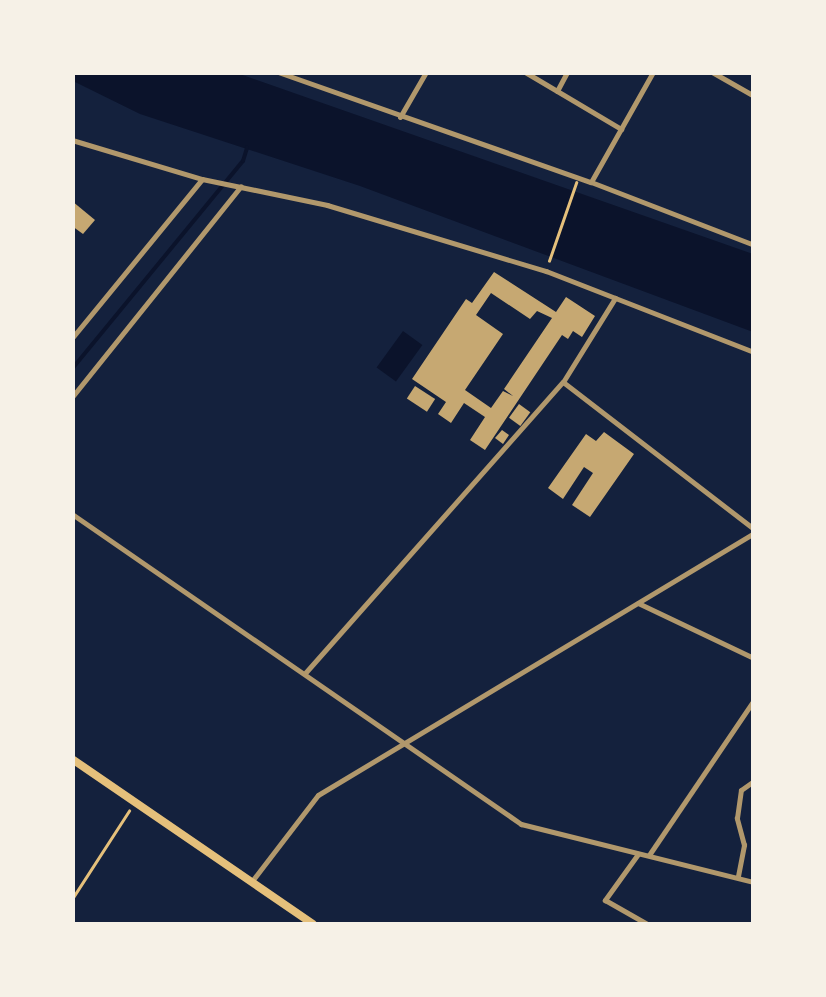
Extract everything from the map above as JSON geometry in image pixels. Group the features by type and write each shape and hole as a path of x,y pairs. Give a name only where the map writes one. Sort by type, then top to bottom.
{"main road":[{"path":"72,759 313,924"}],"street":[{"path":"400,116 426,72"},
{"path":"525,72 621,128"},
{"path":"556,91 568,72"},
{"path":"590,182 653,72"},
{"path":"712,72 754,96"},
{"path":"725,80 729,72"},
{"path":"279,73 590,182 754,245"},
{"path":"72,140 202,179 327,205 546,271 754,352"},
{"path":"72,338 202,179"},
{"path":"72,397 241,186"},
{"path":"306,672 563,382 614,298"},
{"path":"252,882 318,795 754,531 563,382"},
{"path":"72,514 408,741 521,824 754,882"},
{"path":"638,602 754,658"},
{"path":"648,856 754,700"},
{"path":"738,876 744,845 737,818 740,790 754,781"},
{"path":"638,854 605,900 647,924"}],"path":[{"path":"551,256 573,192"},
{"path":"72,899 135,801"}],"water":[{"path":"72,73 237,73 753,254 753,332 360,186 140,114 73,81"},
{"path":"403,331 422,345 396,382 377,367"}],"building":[{"path":"72,201 95,220 83,234 72,226"},
{"path":"494,272 556,312 566,297 595,316 582,337 573,331 568,339 562,335 485,450 470,440 485,417 464,403 451,423 438,414 446,402 412,379 466,299 472,303","holes":["491,293 530,319 537,311 552,318 504,389 513,396 503,391 491,408 465,390 503,334 476,315"]},
{"path":"415,386 435,399 427,412 407,399"},
{"path":"519,404 530,412 520,426 509,418"},
{"path":"502,430 509,435 503,444 495,438"},
{"path":"604,432 634,454 590,517 572,505 593,473 584,467 563,499 548,488 586,434 596,441"}],"waterway":[{"path":"72,369 243,161 247,148"}]}
